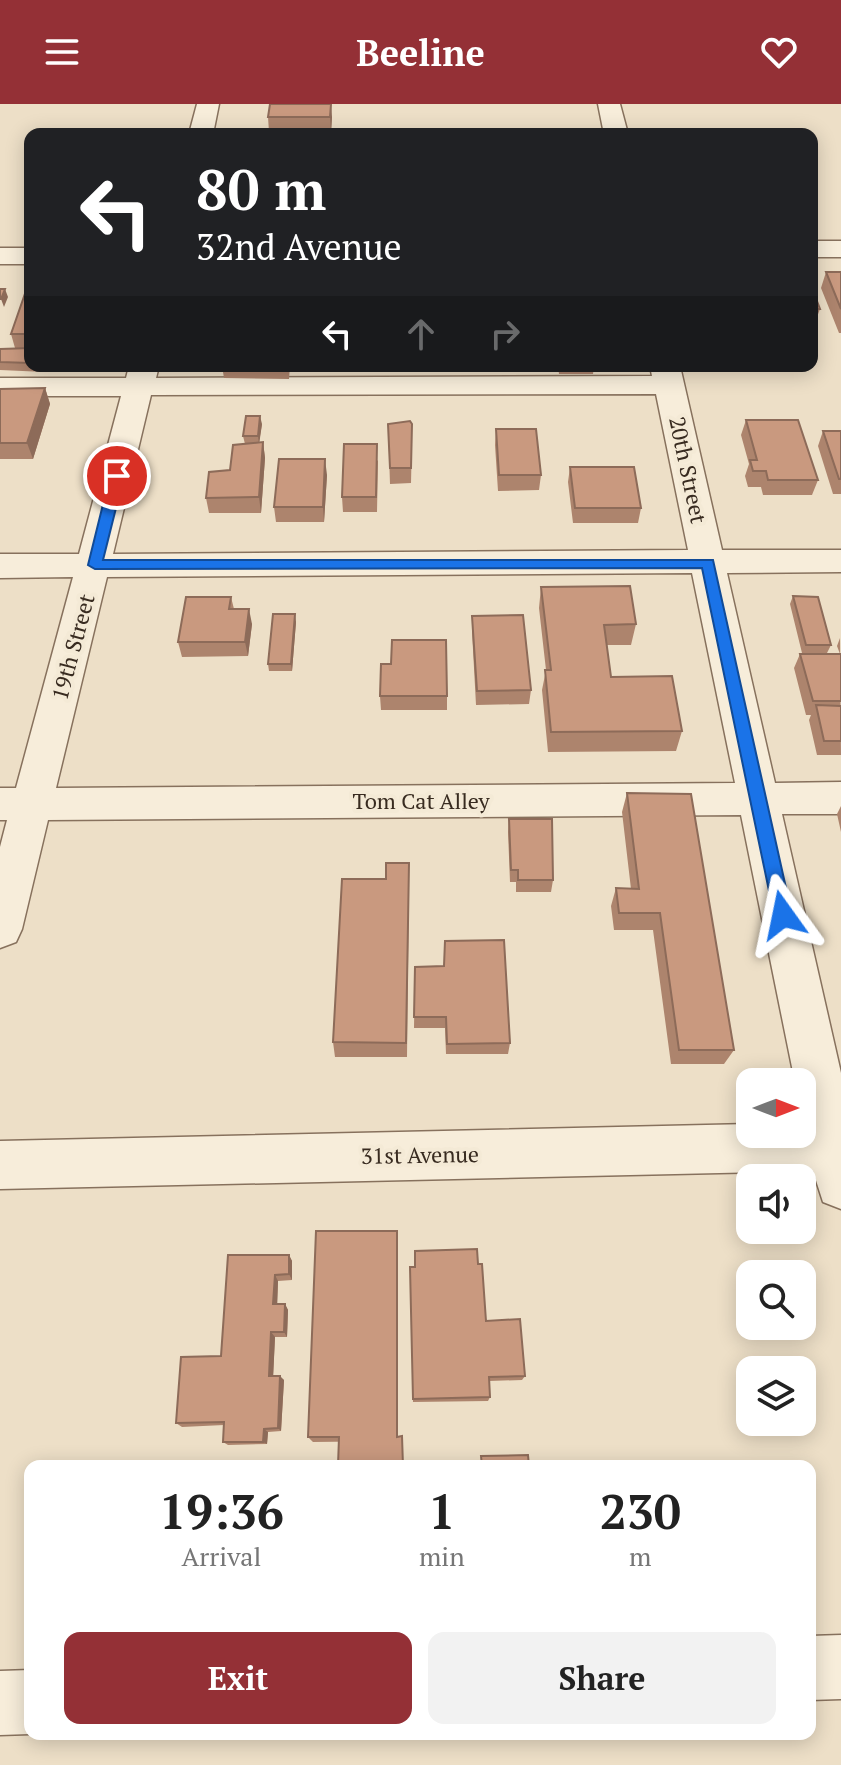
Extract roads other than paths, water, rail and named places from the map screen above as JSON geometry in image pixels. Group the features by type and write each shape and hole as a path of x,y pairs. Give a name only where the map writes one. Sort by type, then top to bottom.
{"street":[{"path":"202,128 208,104"},
{"path":"609,104 615,128"},
{"path":"818,249 841,249"},
{"path":"0,256 24,256"},
{"path":"0,387 142,377 667,376"},
{"name":"20th Street","path":"667,376 838,1159"},
{"name":"19th Street","path":"0,929 16,804 95,565 142,377"},
{"path":"0,566 841,561"},
{"name":"Tom Cat Alley","path":"16,804 841,798"},
{"name":"31st Avenue","path":"0,1165 838,1159"},
{"path":"816,1668 841,1667"},
{"path":"0,1703 24,1702"}]}
